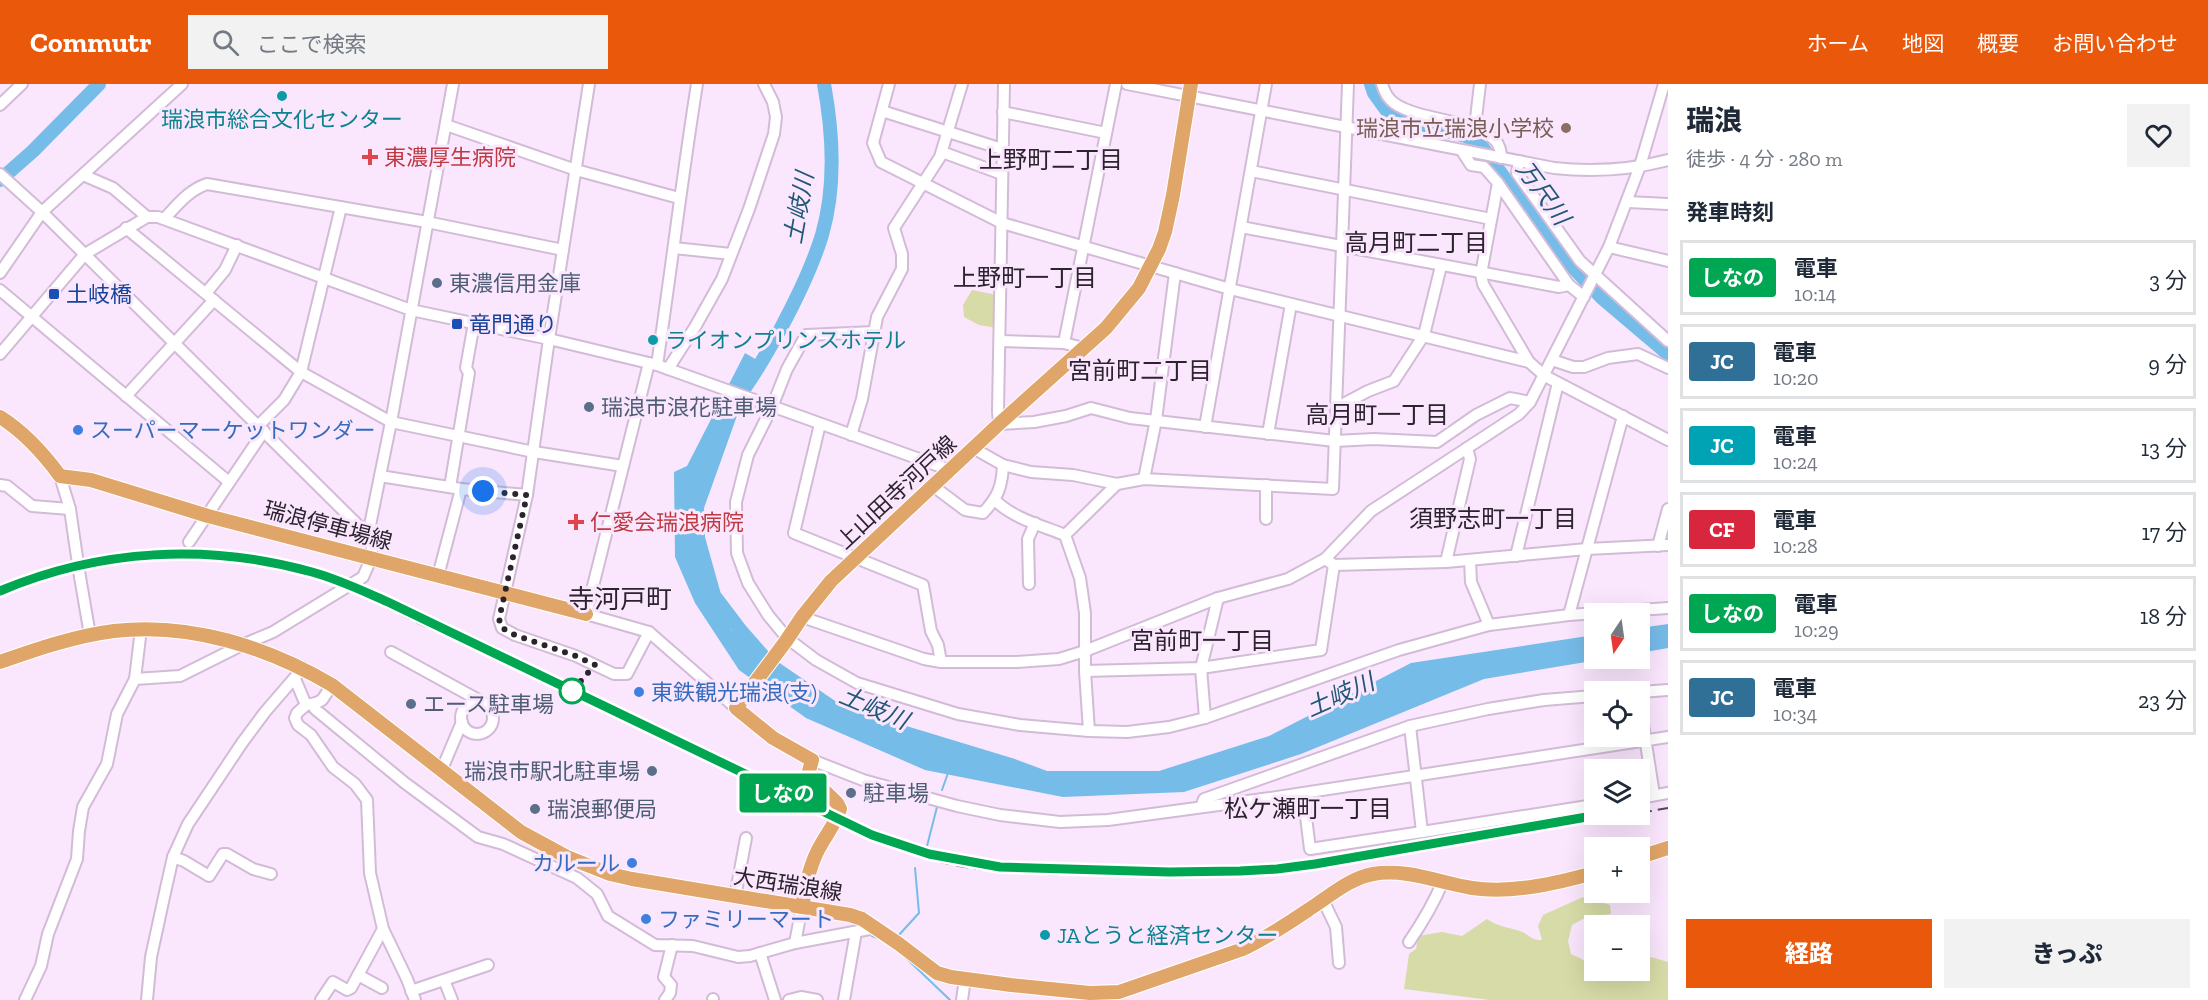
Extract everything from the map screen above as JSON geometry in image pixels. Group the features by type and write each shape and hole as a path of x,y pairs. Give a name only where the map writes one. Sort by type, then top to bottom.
{"main road":[{"name":"上山田寺河戸線","path":"740,702 824,589 973,448 1106,328 1139,288 1159,249 1167,223 1190,90"},
{"path":"0,417 44,454 60,476"},
{"name":"瑞浪停車場線","path":"60,476 91,480 208,516 586,615"},
{"name":"大西瑞浪線","path":"0,662 59,642 90,635 141,629 201,634 267,652 299,673 332,685 498,815 545,846 567,857 610,874 856,916 899,944 937,973 965,980 1090,993 1119,992 1261,941 1348,883 1372,874 1394,872 1492,890 1554,882 1584,875"},
{"path":"740,702 774,738 812,760 808,775 837,803 840,809 809,871 802,908"},
{"path":"1650,854 1668,848"}],"street":[{"path":"0,105 22,84"},
{"path":"0,273 42,212 182,84"},
{"path":"368,535 453,84"},
{"path":"589,84 527,495 499,619 502,628 515,635 576,656 614,674 627,674 649,632"},
{"path":"697,84 679,198 658,366 623,466 586,615 649,632 740,702"},
{"path":"658,366 695,327 722,279 749,209 774,134 776,117 773,102 764,84"},
{"path":"889,84 873,143 881,162 1002,223 1230,289 1529,362"},
{"path":"851,435 862,399 877,317 902,269 902,254 894,228 942,152 962,84"},
{"path":"1004,84 999,424 1034,422 1066,416 1091,408 1130,418 1335,441 1374,439 1437,442 1476,415 1510,398 1530,402"},
{"path":"1064,343 1116,84"},
{"path":"1127,84 1190,90 1261,110 1519,162 1584,171 1640,166 1668,160"},
{"path":"1205,426 1266,84"},
{"path":"973,448 1003,465 1031,472 1073,475 1118,484 1144,479 1333,489 1348,84"},
{"path":"1382,84 1393,103 1407,110 1475,127 1493,137 1501,147 1501,158"},
{"path":"1475,127 1480,84"},
{"path":"1085,671 1201,668 1321,650 1330,562 1371,512 1519,414 1530,402 1609,247 1628,202 1664,84"},
{"path":"882,111 1002,149"},
{"path":"1003,112 1106,133"},
{"path":"446,125 576,170 679,198"},
{"path":"1462,151 1470,165 1484,167 1498,183 1569,285 1584,297"},
{"path":"942,152 1002,174"},
{"path":"1519,162 1516,173 1580,261 1668,341"},
{"path":"1251,171 1491,219"},
{"path":"0,174 85,254 368,535 372,548 371,559 363,577 273,632 180,676 135,678"},
{"path":"83,175 113,188 147,217"},
{"path":"1498,183 1481,274 1483,284 1529,362 1545,376 1668,440"},
{"path":"165,218 182,199 207,184 426,222 563,250"},
{"path":"1628,202 1668,204"},
{"path":"189,542 208,516 261,428 284,400 301,372 341,207"},
{"path":"0,354 85,254 147,217 165,218 411,310 549,339 658,366 950,470"},
{"path":"1241,227 1343,245 1481,274 1559,287 1569,285"},
{"path":"126,228 301,372 391,422 534,452 623,466"},
{"path":"126,396 175,343 210,297 237,245"},
{"path":"1609,247 1668,261"},
{"path":"674,248 731,254"},
{"path":"1336,408 1368,391 1394,381 1424,335 1441,266"},
{"path":"1144,479 1156,420 1175,273"},
{"path":"0,290 228,482"},
{"path":"1268,434 1291,303"},
{"path":"438,576 455,488 459,436 469,373 466,368 474,323"},
{"path":"874,332 806,335 769,406 748,455 736,502 737,553 748,583 768,615 787,639 816,660 857,683 958,714 1020,725 1089,732 1127,732 1205,718 1399,650 1489,626 1569,615 1668,608"},
{"path":"999,341 1064,343 1083,348"},
{"path":"1552,360 1573,367 1584,367 1608,357 1638,354 1668,368"},
{"path":"1516,556 1558,383"},
{"path":"1569,615 1623,416"},
{"path":"820,424 794,533 924,585 931,631 938,645 941,662"},
{"path":"1446,562 1470,459 1467,448"},
{"path":"933,486 965,510 983,513 995,500 1002,478 1003,465"},
{"path":"60,476 70,509 90,635"},
{"path":"380,476 455,488 527,495"},
{"path":"1065,535 1118,484"},
{"path":"0,485 7,486 32,506 70,509"},
{"path":"1266,485 1266,519"},
{"path":"995,500 1035,523 1065,535 1080,578 1085,613 1085,671 1089,732"},
{"path":"802,617 904,653 941,662 1017,662 1059,658 1085,651 1218,598 1288,579 1330,562 1446,562 1587,549 1663,545 1668,509"},
{"path":"1029,584 1028,539 1035,523"},
{"path":"1470,560 1471,582 1489,626"},
{"path":"1205,718 1201,668 1218,598"},
{"path":"25,1000 41,966 48,934 77,859 83,807 107,764 117,714 135,678 141,629"},
{"path":"391,652 488,706 493,715 493,721 488,730 483,732 472,733 462,722"},
{"path":"147,1000 151,957 173,857 188,824 265,712 299,673 315,709 405,783 478,837 503,844 577,878 597,894 608,916 655,945 693,946 738,957 795,943 874,928"},
{"path":"332,685 322,700 297,713 295,718 297,725 311,735 333,767 355,784 367,800 370,873 382,929 413,996 444,980 488,964"},
{"path":"1650,691 1668,690"},
{"path":"1201,807 1204,799 1410,726 1488,709 1544,700 1584,697"},
{"path":"442,769 462,722 462,712 465,707 474,702 484,704"},
{"path":"1410,726 1422,832"},
{"path":"1650,741 1668,737"},
{"path":"812,760 895,790 1000,815 1060,822 1108,820 1611,747"},
{"path":"1646,747 1654,795"},
{"path":"1303,793 1310,849 1584,807"},
{"path":"1650,796 1668,793"},
{"path":"735,897 746,838"},
{"path":"539,861 545,846"},
{"path":"173,857 209,876 223,854 253,869 271,874"},
{"path":"1409,942 1415,930 1429,913 1443,881"},
{"path":"1323,900 1336,927 1339,963"},
{"path":"795,943 802,908"},
{"path":"321,1000 333,982 347,990 351,988 382,929"},
{"path":"844,1000 856,932"},
{"path":"665,1000 670,993 671,985 664,977 672,945"},
{"path":"760,953 775,1000"},
{"path":"358,975 382,988"},
{"path":"444,980 452,1000"},
{"path":"962,1000 965,980"},
{"path":"789,1000 801,998 817,1000"}],"green space":[{"path":"972,290 997,295 997,328 979,325 964,317 963,305"},
{"path":"1583,897 1584,903 1610,905 1611,914 1584,915 1584,919 1572,925 1568,941 1571,954 1584,960 1584,981 1650,981 1650,957 1668,962 1668,1000 1490,1000 1404,989 1409,954 1416,949 1418,936 1442,932 1462,936 1487,919 1542,940 1538,926 1543,915"}],"water":[{"path":"745,353 757,360 704,508 705,537 731,630 844,707 1015,759 1047,771 1159,771 1269,736 1411,663 1584,637 1584,662 1484,679 1301,754 1184,792 1063,797 925,770 806,718 739,670 695,603 675,557 674,472 687,466"},
{"path":"1668,624 1668,648 1650,651 1650,627"}],"waterway":[{"name":"土岐川","path":"0,180 33,151 99,84"},
{"name":"土岐川","path":"737,398 755,373 787,317 809,271 822,235 829,198 832,160 824,84"},
{"name":"万尺川","path":"1371,84 1374,93 1387,111 1402,119 1466,136 1480,144 1554,247 1602,298 1668,354"},
{"name":"土岐川","path":"716,598 764,657"},
{"path":"942,790 948,773"},
{"path":"926,850 937,807"},
{"path":"898,936 919,913 915,868"},
{"path":"872,936 880,939"},
{"path":"904,956 950,1000"}],"railway":[{"path":"0,596 38,582 76,572 114,564 154,560 232,561 310,576 352,591 489,654 850,830 911,854 976,869 1027,873 1145,876 1270,874 1295,872 1584,822"},
{"path":"1650,811 1668,808"}],"train":[{"name":"しなの","path":"0,591 58,570 100,560 176,553 222,555 271,562 313,572 388,602 872,835 929,854 1000,867 1185,872 1277,869 1584,817"}],"place":[{"name":"瑞浪市総合文化センター","path":"282,96"},
{"name":"瑞浪市立瑞浪小学校","path":"1566,128"},
{"name":"東濃厚生病院","path":"370,157"},
{"name":"東濃信用金庫","path":"437,283"},
{"name":"土岐橋","path":"54,294"},
{"name":"竜門通り","path":"457,324"},
{"name":"ライオンプリンスホテル","path":"653,340"},
{"name":"瑞浪市浪花駐車場","path":"589,407"},
{"name":"スーパーマーケットワンダー","path":"78,430"},
{"name":"仁愛会瑞浪病院","path":"576,522"},
{"name":"東鉄観光瑞浪(支)","path":"639,692"},
{"name":"エース駐車場","path":"411,704"},
{"name":"瑞浪市駅北駐車場","path":"652,771"},
{"name":"駐車場","path":"851,793"},
{"name":"瑞浪郵便局","path":"535,809"},
{"name":"カルール","path":"632,863"},
{"name":"ファミリーマート","path":"646,919"},
{"name":"JAとうと経済センター","path":"1045,935"}],"district":[{"name":"上野町二丁目","path":"1051,160"},
{"name":"高月町二丁目","path":"1416,243"},
{"name":"上野町一丁目","path":"1025,278"},
{"name":"宮前町二丁目","path":"1140,371"},
{"name":"高月町一丁目","path":"1377,415"},
{"name":"須野志町一丁目","path":"1493,519"},
{"name":"寺河戸町","path":"620,599"},
{"name":"宮前町一丁目","path":"1202,641"},
{"name":"松ケ瀬町一丁目","path":"1308,809"}],"route":[{"path":"483,491 527,495 499,619 502,628 515,635 595,665 572,691"}]}
